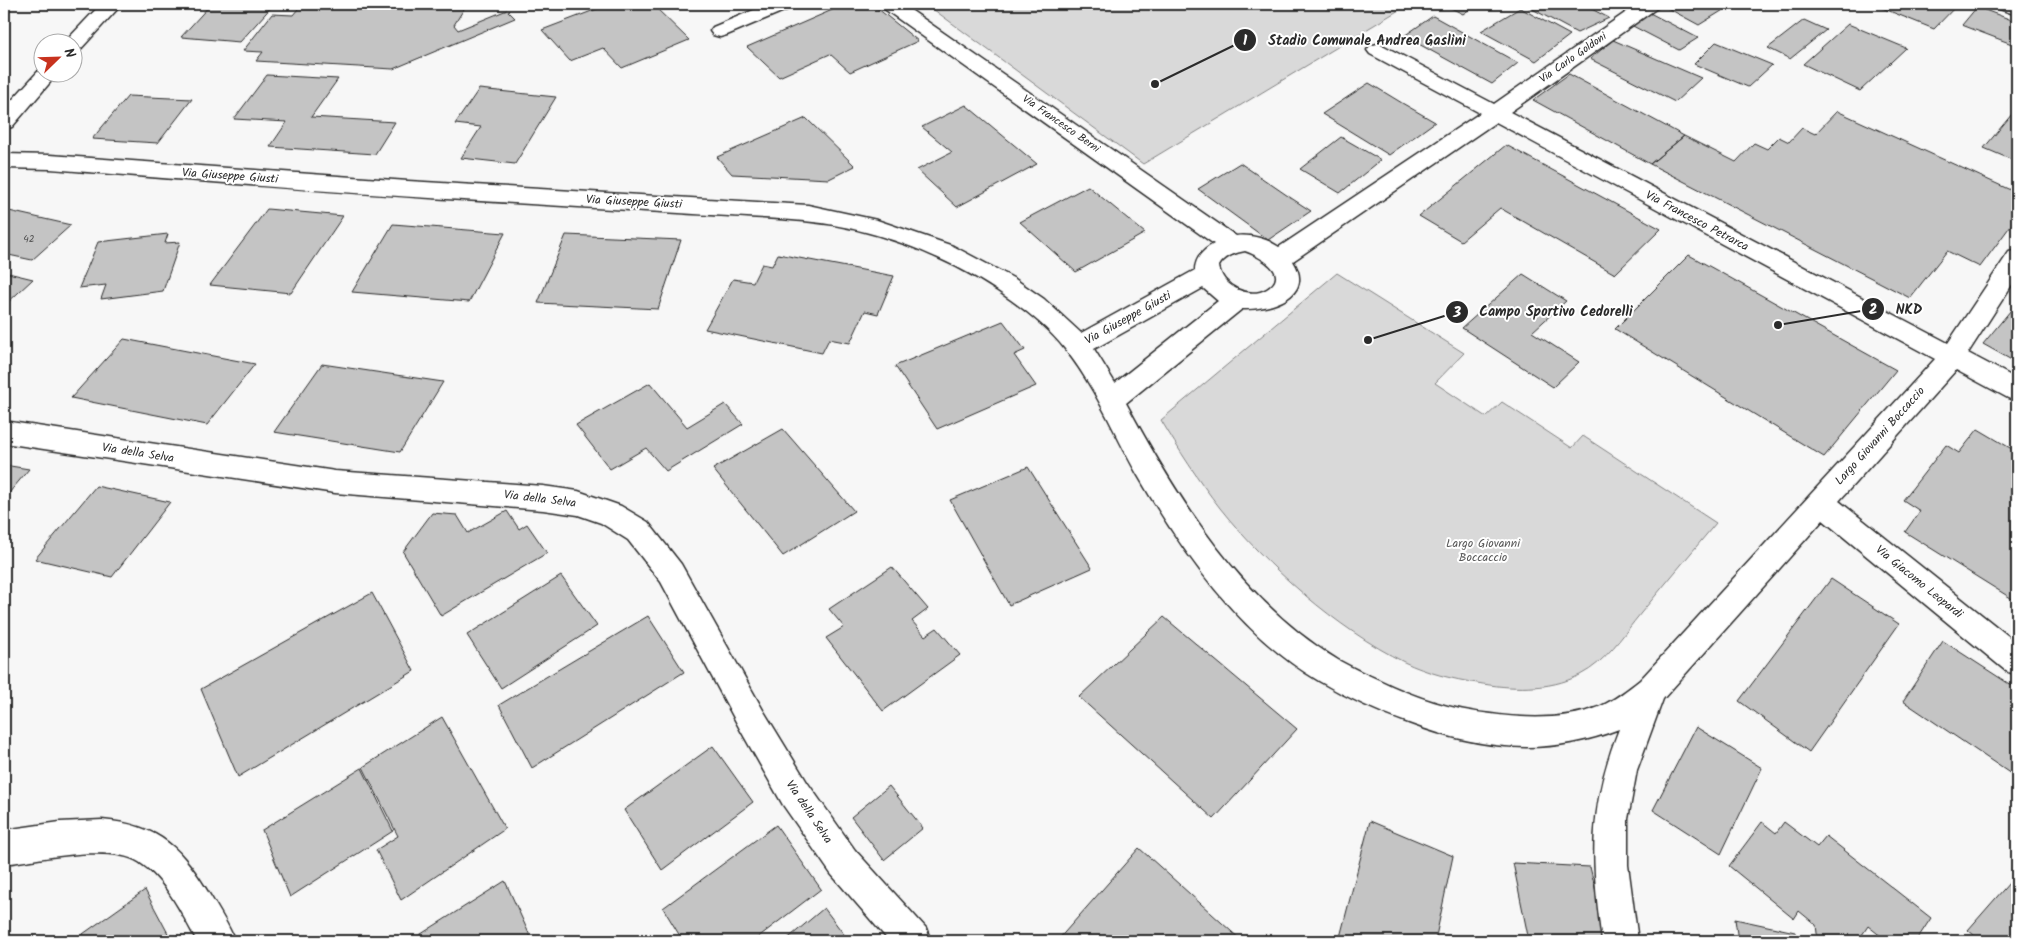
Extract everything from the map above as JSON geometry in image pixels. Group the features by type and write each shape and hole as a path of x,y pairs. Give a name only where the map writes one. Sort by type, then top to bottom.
{"street":[{"path":"82,36 112,4"},
{"path":"720,31 784,4"},
{"name":"Via Francesco Berni","path":"890,4 1231,244"},
{"name":"Via Carlo Goldoni","path":"1495,113 1650,4"},
{"path":"2004,4 2017,9"},
{"name":"Via Francesco Petrarca","path":"1377,50 2017,391"},
{"path":"4,122 40,82"},
{"path":"1280,258 1495,113"},
{"name":"Via Giuseppe Giusti","path":"4,161 50,162 418,189 738,208 808,213 839,218 867,224 931,246 992,275 1028,298 1064,331 1077,347 1208,274"},
{"path":"1231,244 1258,245 1270,250 1280,258 1286,267 1288,277 1285,286 1277,294 1266,299 1252,301 1238,299 1218,289 1208,274 1208,264 1212,256 1220,248 1231,244"},
{"name":"Largo Giovanni Boccaccio","path":"1077,347 1112,400 1165,497 1213,566 1267,622 1295,646 1327,670 1390,701 1430,716 1479,728 1517,733 1555,732 1593,723 1624,711 1651,690 1952,357 2017,258"},
{"path":"1112,400 1238,299"},
{"name":"Via della Selva","path":"4,432 335,482 560,500 611,514 638,531 660,557 779,767 806,808 843,861 913,941"},
{"name":"Via Giacomo Leopardi","path":"1821,502 2017,661"},
{"path":"1620,941 1612,880 1611,820 1619,774 1633,733 1651,690"},
{"path":"4,848 83,838 121,839 143,845 152,850 170,868 217,941"}],"green space":[{"path":"926,4 1409,4 1143,164"},
{"name":"Largo Giovanni Boccaccio","path":"1337,273 1464,353 1435,383 1486,417 1502,402 1572,448 1583,436 1716,523 1614,647 1589,670 1555,684 1516,687 1490,685 1449,677 1404,662 1353,632 1328,614 1281,574 1238,530 1204,487 1182,454 1161,420"}],"building":[{"path":"211,4 274,4 240,42 181,37"},
{"path":"302,4 467,4 454,25 458,30 507,10 515,18 393,69 256,61 263,52 243,51 272,14 293,15"},
{"path":"610,4 652,4 689,40 622,68 603,48 570,61 542,30"},
{"path":"846,4 872,4 918,41 850,72 830,54 779,77 747,47"},
{"path":"1443,4 1477,4 1463,14"},
{"path":"1523,4 1582,4 1609,18 1577,33"},
{"path":"1660,4 1733,4 1699,25"},
{"path":"1872,4 1958,4 1934,29"},
{"path":"1977,7 2017,22 2017,46 1962,25"},
{"path":"1520,8 1570,35 1536,61 1481,31"},
{"path":"1646,11 1698,38 1679,50 1627,23"},
{"path":"1433,16 1518,63 1492,84 1404,36"},
{"path":"1804,20 1826,30 1790,59 1768,48"},
{"path":"1848,24 1906,48 1860,91 1803,64"},
{"path":"1613,40 1701,78 1675,102 1590,59"},
{"path":"1716,42 1772,65 1748,87 1694,64"},
{"path":"1569,74 1684,136 1650,164 1533,100"},
{"path":"267,75 338,79 311,117 395,122 375,154 270,147 287,122 234,119"},
{"path":"1369,83 1435,122 1389,155 1322,114"},
{"path":"479,89 556,97 515,164 461,158 481,127 455,124"},
{"path":"128,96 192,99 158,143 92,139"},
{"path":"966,105 1037,164 957,207 917,170 952,152 922,127"},
{"path":"2017,108 2017,162 1984,148"},
{"path":"1837,111 2017,193 2017,217 1980,267 1947,251 1910,298 1650,164 1684,136 1736,162 1754,143 1767,149 1779,137 1789,142 1802,128 1815,134"},
{"path":"806,118 855,166 829,179 732,174 717,157"},
{"path":"1341,137 1381,160 1340,193 1300,169"},
{"path":"1506,145 1661,229 1615,274 1500,208 1461,241 1419,216"},
{"path":"1240,163 1311,211 1268,240 1198,189"},
{"path":"1088,186 1145,233 1076,272 1020,222"},
{"path":"267,209 343,216 291,293 210,285"},
{"path":"9,211 71,225 32,260 4,254 4,216"},
{"path":"393,224 505,233 469,302 352,292"},
{"path":"168,234 165,243 180,242 163,291 101,299 106,285 79,288 98,242"},
{"path":"566,235 681,240 658,309 538,303"},
{"path":"778,254 894,276 878,314 865,311 850,343 829,339 822,353 705,329 733,279 753,282 762,264 772,266"},
{"path":"1689,255 1896,370 1824,457 1615,329"},
{"path":"4,272 33,279 4,306"},
{"path":"1523,274 1566,301 1532,332 1579,362 1553,387 1462,328"},
{"path":"2011,310 2017,314 2017,363 1983,344"},
{"path":"1003,321 1025,350 1014,355 1036,386 937,429 895,366"},
{"path":"124,339 255,364 207,425 71,398"},
{"path":"322,364 443,382 400,452 274,432"},
{"path":"650,383 687,427 725,404 743,424 666,471 646,448 610,469 576,425"},
{"path":"783,429 854,511 783,556 713,469"},
{"path":"1978,429 2017,452 2017,592 2014,600 1905,532 1920,511 1903,500 1946,445 1959,453"},
{"path":"4,465 29,469 4,499"},
{"path":"1028,467 1092,568 1009,605 950,500"},
{"path":"96,486 170,502 112,577 35,559"},
{"path":"507,511 519,529 527,524 547,553 441,616 403,552 432,513 457,515 468,533"},
{"path":"892,567 928,609 912,621 925,636 937,628 960,655 883,711 826,638 844,627 829,609"},
{"path":"561,576 597,626 501,688 467,635"},
{"path":"1831,579 1899,624 1809,752 1739,701"},
{"path":"372,593 414,671 238,777 201,689"},
{"path":"648,616 684,672 532,768 499,705"},
{"path":"1164,617 1297,729 1214,819 1079,697"},
{"path":"1943,641 2017,689 2017,778 1903,701"},
{"path":"442,717 505,829 401,900 376,850 398,836 363,767"},
{"path":"1696,727 1762,768 1721,854 1653,810"},
{"path":"713,746 753,802 662,870 624,810"},
{"path":"362,768 393,831 290,897 262,830"},
{"path":"889,786 923,828 884,860 851,817"},
{"path":"1370,821 1453,856 1435,941 1339,941"},
{"path":"1762,822 1776,833 1784,822 1817,847 1826,836 1931,918 1916,941 1887,941 1868,926 1858,941 1818,941 1816,925 1799,911 1794,919 1729,866"},
{"path":"776,825 821,889 753,941 683,941 663,908"},
{"path":"1139,848 1242,941 1057,941"},
{"path":"1513,863 1590,867 1608,941 1529,941"},
{"path":"2017,874 2017,941 1981,941 1968,930"},
{"path":"505,881 531,938 526,941 410,941"},
{"path":"145,890 172,941 73,941"},
{"path":"824,908 849,941 785,941"},
{"path":"1735,919 1795,932 1796,939 1805,941 1738,941"}],"place":[{"name":"Stadio Comunale Andrea Gaslini","path":"1155,84"},
{"name":"NKD","path":"1778,325"},
{"name":"Campo Sportivo Cedorelli","path":"1368,340"}]}
